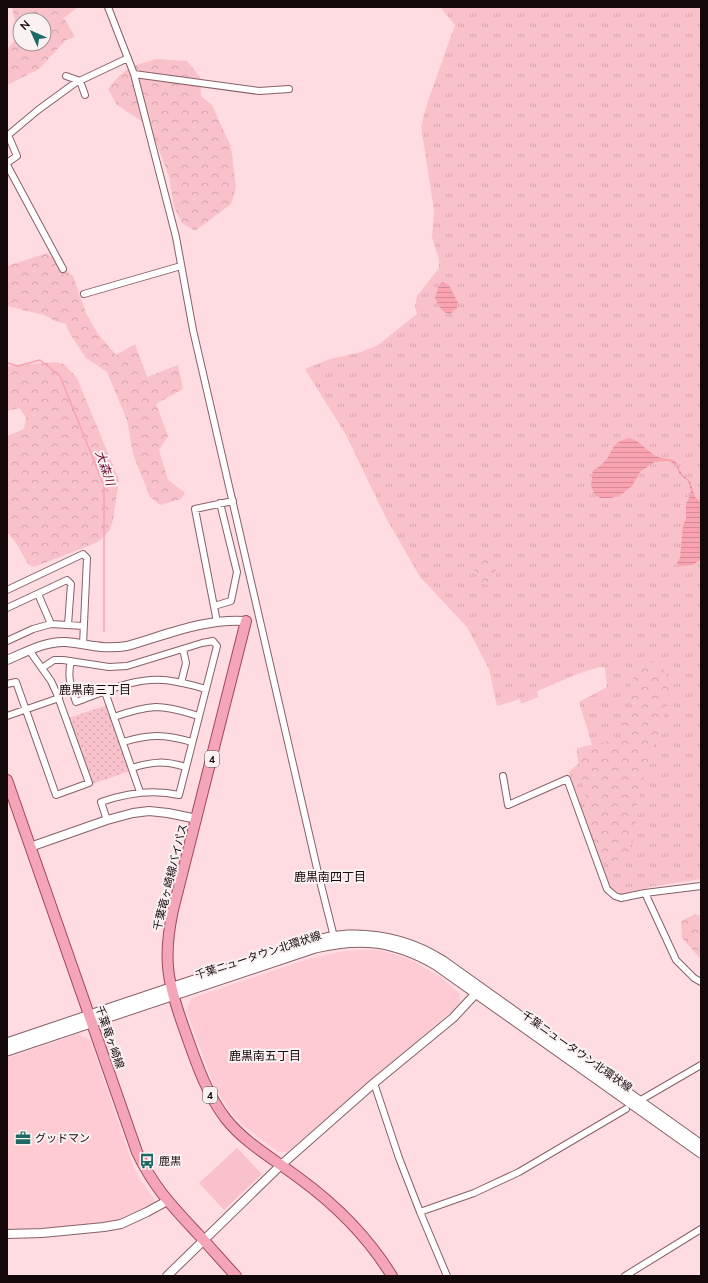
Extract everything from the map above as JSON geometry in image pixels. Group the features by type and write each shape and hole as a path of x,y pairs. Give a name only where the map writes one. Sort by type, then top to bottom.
{"main road":[{"name":"千葉竜ヶ崎線バイパス","path":"246,621 173,910 168,940 167,961 171,991 212,1098 227,1120 241,1134 322,1196 353,1224 369,1243 392,1276"},
{"name":"千葉竜ヶ崎線","path":"7,780 137,1152 152,1180 167,1201 236,1276"},
{"name":"千葉ニュータウン北環状線","path":"7,1051 90,1019 312,942 334,937 354,935 373,936 412,945 439,958 479,991 701,1153"},
{"name":"千葉ニュータウン北環状線","path":"171,991 315,948 350,942 376,943 406,950 436,965 479,991 639,1100 701,1145"},
{"name":"千葉ニュータウン北環状線","path":"7,1043 90,1019"}],"street":[{"path":"108,7 134,74 176,237 193,330 334,937"},
{"path":"63,269 7,164 17,156 8,136 38,110 80,81 128,58"},
{"path":"134,74 259,91 289,89"},
{"path":"66,76 80,81"},
{"path":"80,81 85,95"},
{"path":"84,294 181,266"},
{"path":"217,622 195,509 233,500"},
{"path":"214,606 231,601 237,572 220,503"},
{"path":"7,590 83,554 87,558 83,645"},
{"path":"7,608 67,580 71,584 68,625"},
{"path":"38,594 52,624"},
{"path":"7,660 29,650 51,643 66,642 106,648 127,646 186,628 217,622 246,621"},
{"path":"7,641 33,629 52,624 84,626"},
{"path":"42,668 54,660 109,667 128,666 202,643 213,641 217,646 179,794 153,791 140,792 115,797 101,802 107,820"},
{"path":"181,683 186,663 183,649"},
{"path":"7,684 16,682 56,795 88,783 59,698 51,681 29,650"},
{"path":"70,661 68,670 69,680 76,702 123,685 142,681 162,680 206,689"},
{"path":"105,692 140,792"},
{"path":"7,716 59,698"},
{"path":"114,717 134,710 156,707 178,710 199,716"},
{"path":"123,742 140,737 158,735 192,742"},
{"path":"132,768 145,763 159,761 186,767"},
{"path":"503,776 508,805 567,779 607,889 615,896 621,898 645,892 701,886"},
{"path":"30,847 107,820 133,813 149,811 168,812 197,819"},
{"path":"645,892 676,960 694,978 701,982"},
{"path":"167,1276 281,1165 453,1018 479,991"},
{"path":"639,1100 701,1065"},
{"path":"374,1084 399,1158 447,1276"},
{"path":"420,1212 474,1193 520,1172 626,1108"},
{"path":"7,1234 42,1233 110,1226 135,1219 167,1201"},
{"path":"625,1276 701,1229"}],"shaded area":[{"path":"442,282 449,285 458,303 457,308 450,314 442,310 435,298 439,285"},
{"path":"630,438 637,441 656,456 675,461 682,474 690,481 695,497 701,502 701,559 693,565 679,566 677,563 680,558 683,525 686,519 686,504 691,491 688,481 680,475 676,465 667,461 654,462 640,472 632,486 622,494 611,498 600,498 594,494 591,485 593,470 606,460 618,442"},
{"path":"355,950 380,950 404,957 416,963 439,976 460,994 459,1005 287,1152 278,1152 244,1126 234,1116 219,1094 213,1083 186,1010 192,998 308,959"},
{"path":"78,1034 90,1040 134,1168 154,1199 152,1205 128,1217 105,1224 7,1230 7,1058"}],"green space":[{"path":"12,7 78,7 64,18 75,37 66,40 39,69 7,85 7,50 12,43 12,52 52,52 52,12 13,12"},
{"path":"440,7 701,7 701,879 649,887 622,895 617,893 609,886 569,772 588,755 593,748 579,702 607,687 605,667 581,673 537,691 538,697 521,704 520,699 497,706 489,669 467,627 420,577 385,516 346,435 305,369 330,359 361,352 378,345 417,314 415,307 417,296 439,268 439,260 432,237 434,210 421,126 428,101 455,25"},
{"path":"156,59 187,61 200,77 201,96 212,105 231,147 236,187 231,204 195,231 182,223 174,207 169,176 156,143 140,120 117,105 108,89 118,77 130,67"},
{"path":"47,253 73,276 86,313 98,334 116,355 135,344 147,377 178,365 183,389 156,404 168,436 159,450 168,480 185,493 181,499 160,505 150,497 133,454 127,420 107,372 86,358 70,334 66,324 55,321 44,315 7,306 7,266"},
{"path":"56,362 64,364 77,378 119,480 110,530 98,542 34,567 28,564 18,546 7,531 7,436 24,429 26,417 19,408 7,411 7,366"},
{"path":"496,557 496,586 485,584 480,581 474,570 481,558"},
{"path":"653,661 662,666 670,684 666,711 647,765 637,805 635,835 629,851 616,862 600,860 594,843 577,755 577,748 622,738 621,719 632,708 630,686 638,668"},
{"path":"107,705 130,771 92,784 69,718"},
{"path":"695,914 701,916 701,956 699,957 682,938 681,921"},
{"path":"237,1148 262,1174 224,1210 199,1183"}],"waterway":[{"name":"大森川","path":"7,363 18,366 40,360 60,376 104,486 104,631"}],"place":[{"name":"グッドマン","path":"23,1138"},
{"name":"鹿黒","path":"147,1161"}],"district":[{"name":"鹿黒南三丁目","path":"95,690"},
{"name":"鹿黒南四丁目","path":"330,877"},
{"name":"鹿黒南五丁目","path":"265,1056"}]}
